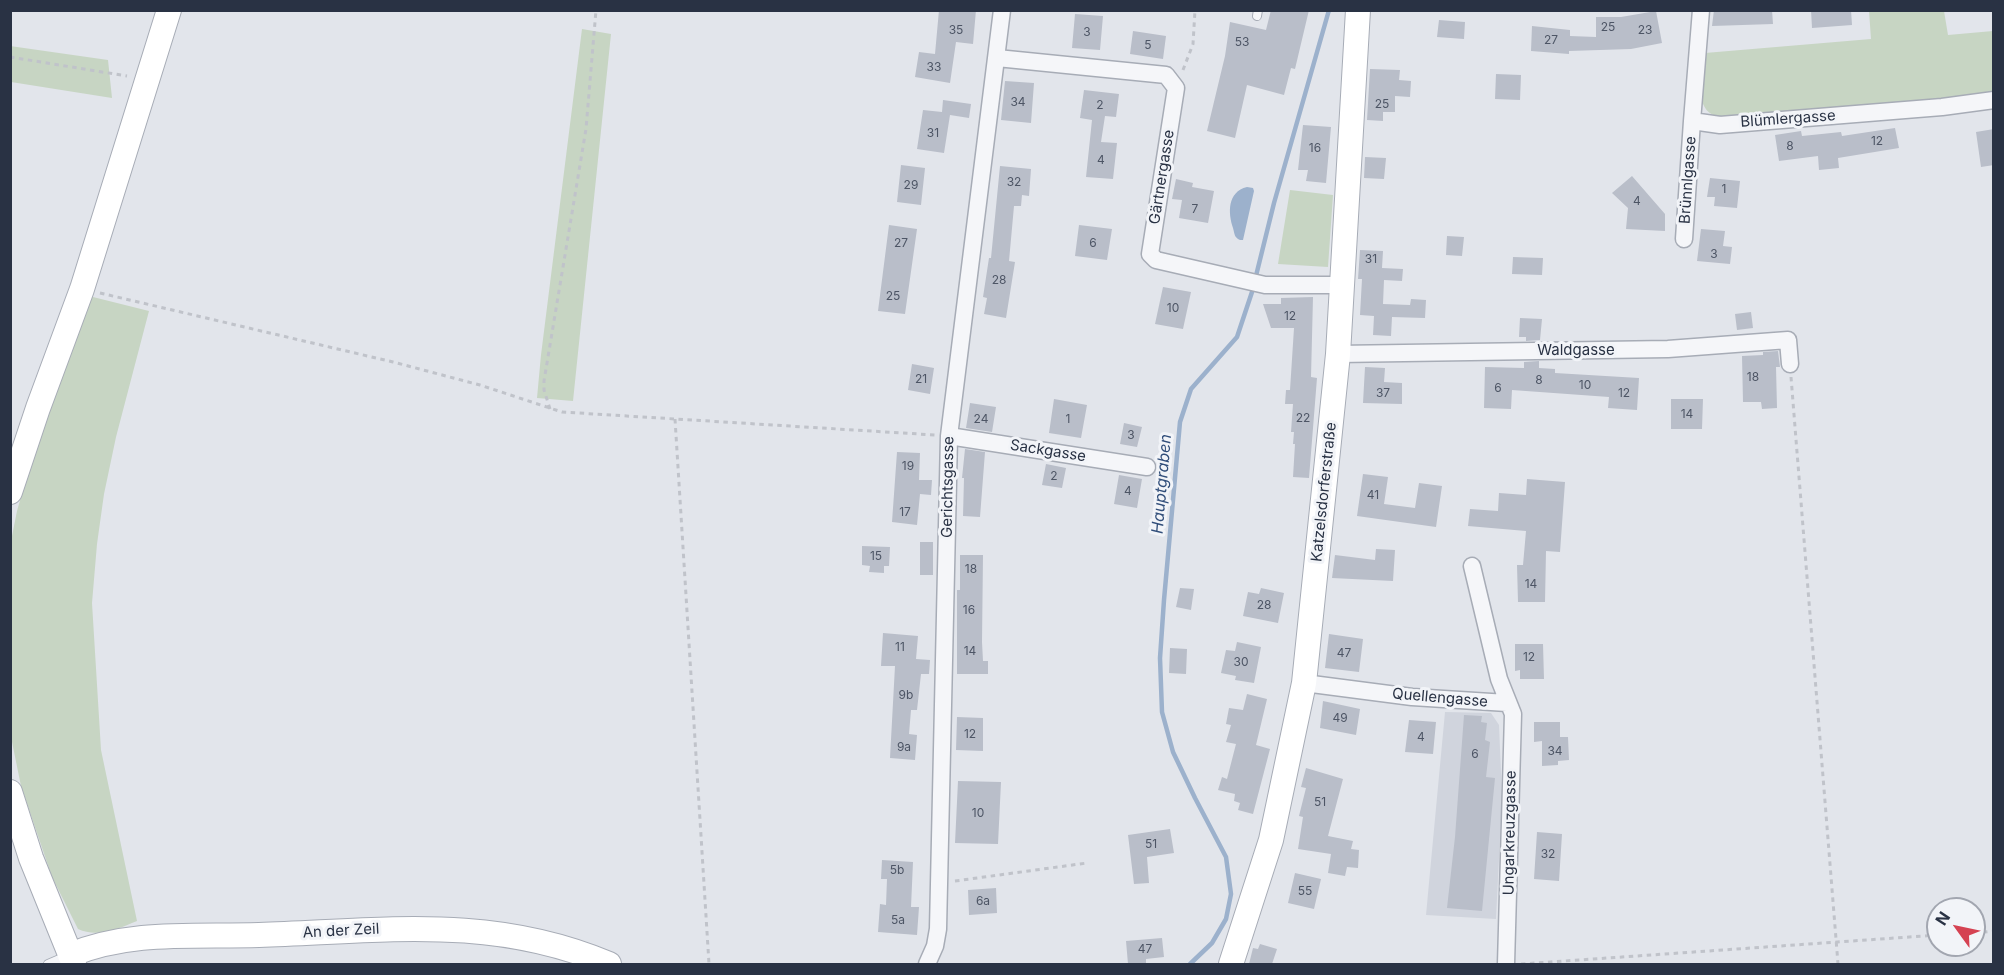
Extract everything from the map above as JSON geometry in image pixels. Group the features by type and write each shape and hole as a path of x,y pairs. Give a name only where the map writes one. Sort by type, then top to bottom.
{"street":[{"path":"10,492 34,418 82,289 169,10"},
{"name":"Gerichtsgasse","path":"927,964 936,938 939,884 949,436 1002,10"},
{"name":"Katzelsdorferstraße","path":"1231,964 1271,840 1304,682 1344,285 1358,10"},
{"path":"1692,121 1701,10"},
{"path":"997,58 1166,75 1176,88"},
{"name":"Gärtnergasse","path":"1176,88 1149,254 1156,260 1265,285 1344,285"},
{"name":"Blümlergasse","path":"1692,121 1720,125 1942,107 1994,100"},
{"name":"Brünnlgasse","path":"1684,239 1692,121"},
{"name":"Waldgasse","path":"1338,354 1668,349 1788,340 1790,364"},
{"name":"Sackgasse","path":"949,436 1147,467"},
{"name":"Quellengasse","path":"1304,682 1412,697 1507,703 1499,679 1472,566"},
{"name":"Ungarkreuzgasse","path":"1506,964 1513,714 1507,703"},
{"path":"10,792 31,858 72,960"},
{"name":"An der Zeil","path":"72,960 94,945 148,936 255,935 429,928 477,930 520,937 609,964"}],"lane":[{"path":"48,964 72,960"}],"path":[{"path":"550,409 545,399 544,381 586,129 596,10"},
{"path":"1176,88 1193,44 1196,10"},
{"path":"10,57 147,80"},
{"path":"82,289 404,365 480,385 550,409 581,414 949,436"},
{"path":"1790,364 1838,964"},
{"path":"675,419 709,964"},
{"path":"939,884 1088,863"},
{"path":"1518,964 1926,936"}],"shaded area":[{"path":"1445,712 1491,713 1499,725 1502,797 1496,919 1426,915"}],"green space":[{"path":"1869,11 1944,11 1948,35 1993,31 1993,93 1974,98 1727,119 1715,116 1703,104 1701,78 1705,53 1871,39"},
{"path":"582,29 611,34 573,401 537,398"},
{"path":"10,46 108,60 112,98 11,82"},
{"path":"1290,190 1333,195 1328,267 1278,264"},
{"path":"89,296 149,311 116,437 104,494 92,603 101,750 137,921 100,933 78,929 52,877 21,786 11,737 10,546 17,511 37,440"}],"water":[{"path":"1247,187 1253,188 1254,191 1243,240 1240,240 1235,236 1230,210 1232,198"}],"building":[{"path":"939,10 976,10 973,44 956,42 950,83 915,77 919,52 935,54"},
{"path":"1271,10 1309,10 1295,69 1291,68 1284,95 1247,85 1235,138 1207,131 1225,56 1230,22 1266,30"},
{"path":"1714,10 1772,10 1773,24 1712,26"},
{"path":"1811,10 1851,10 1852,25 1812,28"},
{"path":"1656,11 1662,43 1631,49 1569,51 1569,54 1531,51 1532,26 1570,30 1570,36 1596,37 1596,17 1621,17"},
{"path":"1075,14 1103,16 1100,50 1072,48"},
{"path":"1439,20 1465,22 1464,39 1437,37"},
{"path":"1133,31 1166,36 1163,59 1130,54"},
{"path":"1370,69 1400,70 1399,80 1411,81 1410,97 1395,96 1395,112 1383,112 1383,121 1367,120"},
{"path":"1496,74 1521,75 1520,100 1495,99"},
{"path":"1005,81 1034,83 1031,123 1001,120"},
{"path":"1084,90 1119,94 1116,117 1105,116 1101,142 1117,143 1113,179 1086,177 1092,120 1080,118"},
{"path":"943,100 971,104 969,118 950,115 944,153 917,149 923,110 942,112"},
{"path":"1303,125 1331,127 1326,183 1306,181 1308,170 1298,170"},
{"path":"1895,128 1899,148 1838,158 1839,168 1819,170 1818,156 1779,161 1775,135 1801,131 1802,136 1841,132 1842,136"},
{"path":"1994,129 1994,165 1981,167 1976,132"},
{"path":"1365,157 1386,158 1384,179 1364,178"},
{"path":"901,165 925,168 921,205 897,202"},
{"path":"1000,166 1031,169 1029,196 1022,195 1021,206 1014,206 1009,261 1015,262 1006,318 984,314 987,298 983,297 989,258 991,258"},
{"path":"1632,176 1665,214 1665,231 1626,229 1628,208 1612,193"},
{"path":"1710,178 1740,181 1737,208 1714,206 1715,197 1707,197"},
{"path":"1176,179 1193,183 1192,187 1214,191 1208,223 1179,218 1182,200 1172,199"},
{"path":"889,225 917,229 905,314 878,311"},
{"path":"1079,225 1112,229 1107,260 1075,256"},
{"path":"1701,229 1725,231 1723,246 1732,247 1730,264 1697,261"},
{"path":"1447,236 1464,237 1462,256 1446,255"},
{"path":"1360,250 1383,251 1382,268 1403,269 1402,281 1384,280 1383,304 1410,305 1411,299 1426,300 1425,318 1392,317 1391,336 1373,335 1374,316 1360,315 1362,279 1358,279"},
{"path":"1513,257 1543,258 1542,275 1512,274"},
{"path":"1163,287 1191,292 1183,329 1155,324"},
{"path":"1313,297 1311,377 1317,378 1309,478 1293,477 1295,444 1293,444 1294,432 1291,432 1293,404 1285,404 1286,390 1290,390 1294,328 1271,328 1263,304 1281,304 1281,298"},
{"path":"1751,312 1753,328 1737,330 1735,314"},
{"path":"1520,318 1542,319 1540,340 1526,341 1526,337 1519,337"},
{"path":"1778,351 1780,367 1776,367 1777,408 1762,409 1761,402 1743,402 1742,356 1763,355 1763,352"},
{"path":"1539,361 1539,368 1555,369 1555,373 1639,378 1637,410 1608,408 1609,397 1512,390 1511,409 1484,408 1485,367 1524,368 1524,362"},
{"path":"912,364 934,368 930,394 908,390"},
{"path":"1365,367 1385,368 1384,382 1402,383 1402,404 1363,403"},
{"path":"1054,399 1087,405 1081,438 1049,433"},
{"path":"1671,399 1703,399 1702,429 1671,429"},
{"path":"970,403 996,407 992,432 966,428"},
{"path":"1124,423 1142,427 1137,447 1120,444"},
{"path":"965,449 985,452 980,517 963,516 964,478 962,478"},
{"path":"897,452 920,453 919,480 932,480 931,495 920,494 917,525 892,522"},
{"path":"1046,464 1066,468 1062,488 1042,485"},
{"path":"1363,474 1388,477 1384,504 1415,508 1419,483 1442,486 1436,527 1357,516"},
{"path":"1119,475 1142,479 1137,508 1114,504"},
{"path":"1527,479 1565,482 1560,552 1546,551 1545,602 1518,602 1517,565 1523,565 1526,531 1468,526 1470,509 1498,511 1499,493 1526,495"},
{"path":"920,542 933,542 933,575 920,575"},
{"path":"862,546 890,547 889,566 884,566 884,573 869,572 870,566 862,565"},
{"path":"1376,549 1395,550 1393,581 1332,578 1335,555 1375,560"},
{"path":"960,555 983,555 982,642 983,661 988,661 988,674 957,674 957,590 960,590"},
{"path":"1180,588 1194,589 1191,610 1176,607"},
{"path":"1261,588 1284,593 1278,623 1243,616 1248,592 1259,594"},
{"path":"883,633 918,636 916,659 930,660 929,674 921,674 917,710 911,710 909,734 917,735 915,760 890,758 895,666 881,666"},
{"path":"1329,634 1363,639 1359,672 1325,668"},
{"path":"1237,642 1261,647 1254,683 1235,680 1236,676 1221,673 1226,650 1235,651"},
{"path":"1515,644 1543,644 1544,679 1520,679 1520,670 1515,671"},
{"path":"1170,648 1187,649 1186,674 1169,673"},
{"path":"1247,694 1267,699 1256,745 1270,749 1253,814 1238,810 1240,803 1234,801 1235,794 1218,790 1222,777 1227,779 1236,744 1226,742 1231,725 1226,724 1229,708 1243,710"},
{"path":"1323,701 1360,709 1356,735 1320,728"},
{"path":"1464,715 1482,716 1481,722 1487,723 1485,740 1490,742 1486,777 1495,778 1482,911 1447,908"},
{"path":"957,717 983,718 983,751 956,750"},
{"path":"1409,720 1436,722 1433,754 1405,752"},
{"path":"1534,722 1560,722 1560,737 1568,737 1569,760 1558,761 1558,765 1542,766 1542,741 1534,742"},
{"path":"1306,768 1343,779 1328,836 1353,841 1351,849 1359,850 1358,868 1347,867 1345,876 1328,873 1331,854 1298,849 1303,817 1299,816 1306,788 1301,787"},
{"path":"958,781 1001,782 998,844 955,843"},
{"path":"1170,829 1174,853 1147,857 1149,883 1134,884 1128,835"},
{"path":"1537,832 1562,834 1559,881 1534,879"},
{"path":"882,860 913,862 911,907 919,907 917,935 878,932 880,904 886,905 887,879 881,879"},
{"path":"1295,873 1321,879 1314,909 1288,903"},
{"path":"996,888 997,913 969,915 968,890"},
{"path":"1162,938 1164,957 1146,959 1146,964 1128,964 1126,941"},
{"path":"1260,944 1277,949 1272,964 1249,964 1253,948 1258,949"}],"waterway":[{"name":"Hauptgraben","path":"1190,964 1212,943 1226,919 1231,894 1226,857 1173,752 1162,712 1160,658 1180,422 1191,389 1237,337 1252,292 1274,203 1329,10"}]}
